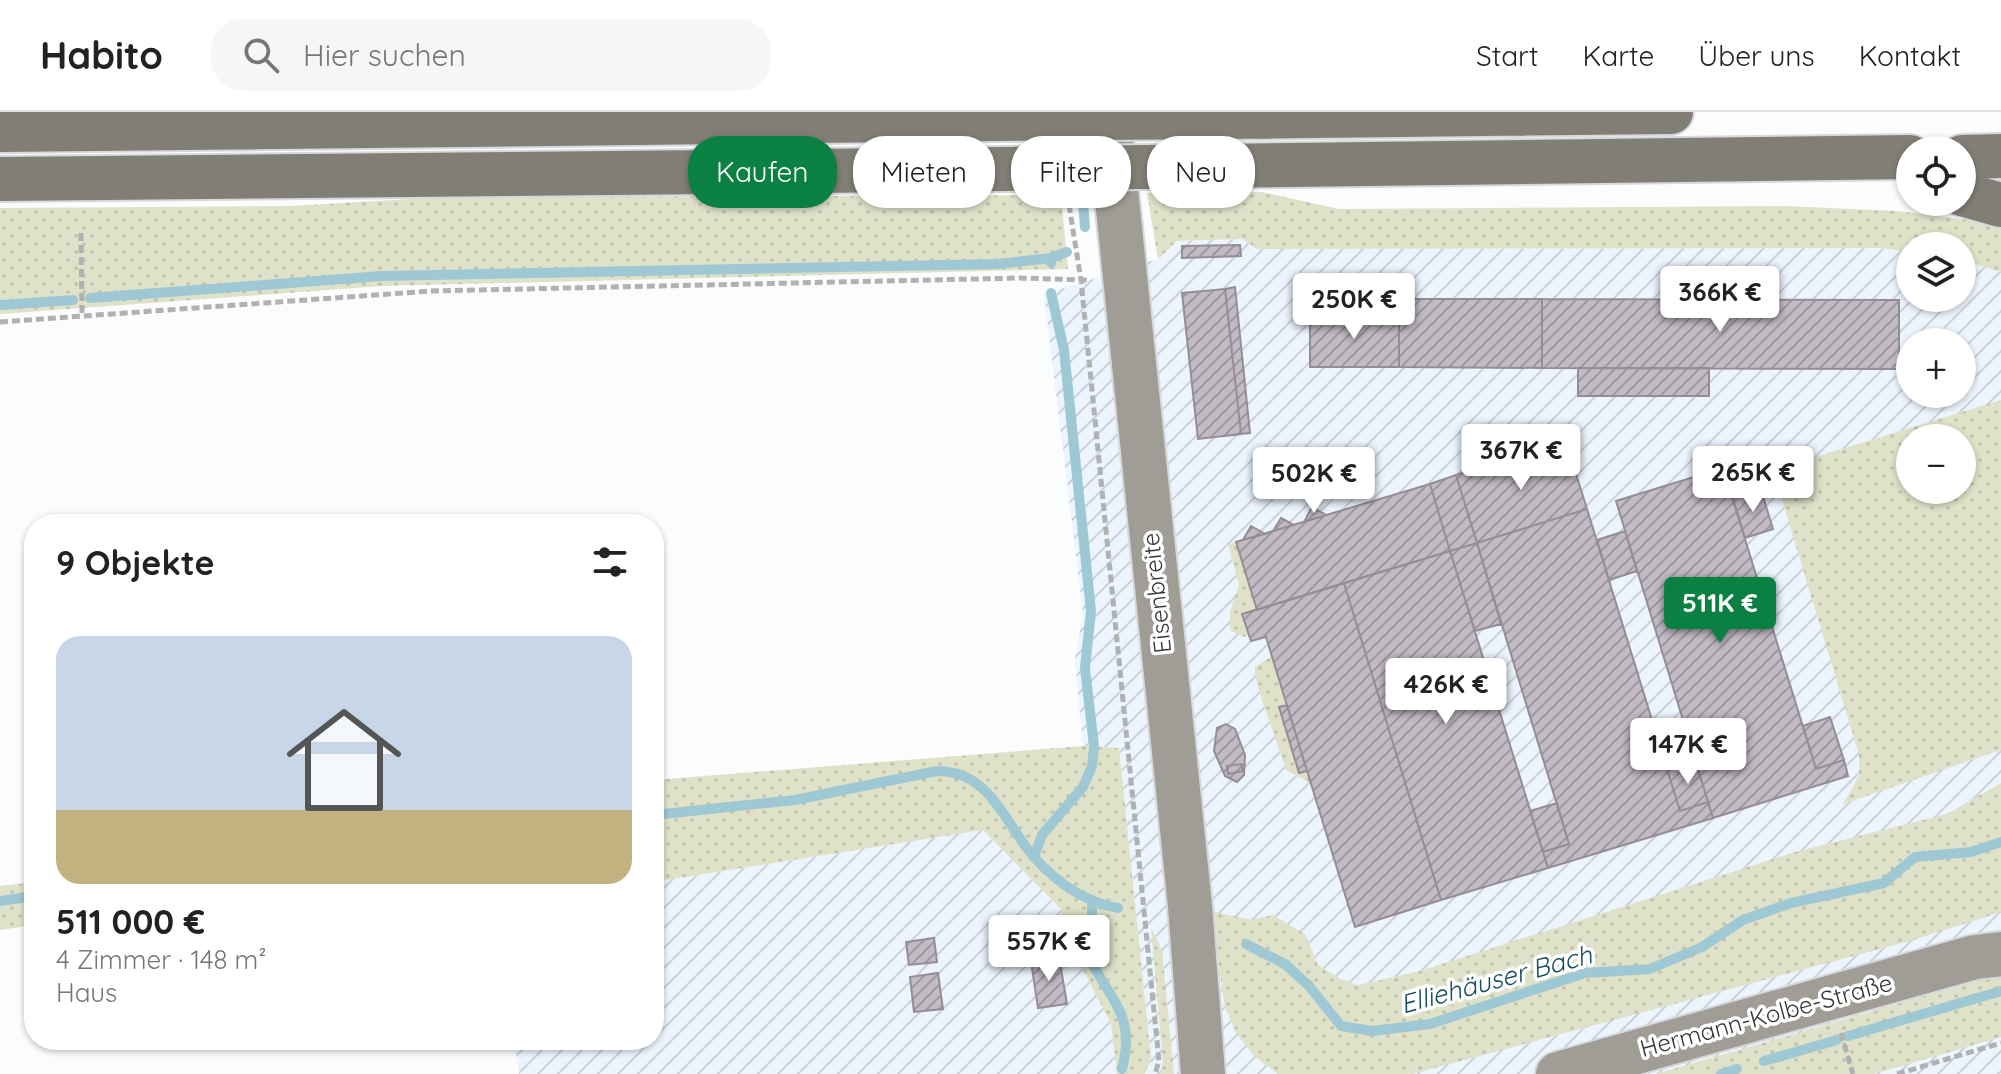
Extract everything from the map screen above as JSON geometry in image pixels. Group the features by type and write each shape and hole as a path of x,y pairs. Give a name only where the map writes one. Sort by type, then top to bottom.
{"highway":[{"path":"0,130 1671,112"},
{"path":"1976,157 2001,156"},
{"path":"0,179 1896,157"},
{"path":"1817,158 1896,178"},
{"path":"1976,198 2001,205"}],"main road":[{"name":"Eisenbreite","path":"1108,112 1191,925 1203,1074"},
{"name":"Hermann-Kolbe-Straße","path":"1558,1074 1992,951"},
{"path":"1200,1024 1220,1056 1239,1074"}],"path":[{"path":"1070,208 1081,280 1159,1061 1155,1074"},
{"path":"81,233 82,315"},
{"path":"0,322 431,291 1020,278 1081,280"},
{"path":"1897,1074 2001,1043"}],"shaded area":[{"path":"1242,239 1257,249 1881,248 1896,250 1896,312 1976,312 1976,264 2001,272 2001,1074 1145,1074 1151,1058 1119,748 1083,746 1075,659 1083,613 1044,294 1158,259 1177,241"},
{"path":"983,830 1060,908 1070,945 1111,1024 1117,1074 519,1074 515,1050 664,1050 664,880"}],"green space":[{"path":"1255,192 1339,209 1785,206 1896,211 1896,216 1937,216 1977,221 2001,229 2001,272 1976,264 1976,232 1896,232 1896,250 1257,249 1242,239 1177,241 1158,259 1150,208 1255,208"},
{"path":"995,195 1011,195 1011,208 1062,208 1068,269 382,286 0,314 0,208 292,206 444,197 688,196 688,208 837,208 837,196 853,196 853,208 995,208"},
{"path":"2001,400 2001,750 1843,804 1859,776 1859,755 1773,470 1896,432 1896,504 1976,504 1976,424 1923,424"},
{"path":"1236,542 1257,610 1243,614 1249,635 1244,637 1230,630 1230,612 1239,585 1228,544"},
{"path":"1272,656 1311,783 1286,770 1262,701 1255,667"},
{"path":"1083,746 1119,748 1151,1058 1145,1074 1117,1074 1111,1024 1070,945 1060,908 983,830 664,880 664,779"},
{"path":"2001,783 2001,912 1910,941 1412,1074 1278,1074 1254,1056 1236,1033 1225,1007 1210,911 1252,920 1272,915 1305,934 1318,965 1340,979 1358,985 1420,971 1795,852 1947,814"},
{"path":"24,883 24,926 0,930 0,886"},
{"path":"1151,928 1162,950 1174,1074 1160,1074 1163,1062"},
{"path":"2001,974 2001,1037 1874,1074 1656,1074"}],"building":[{"path":"1240,245 1241,256 1182,258 1182,246"},
{"path":"1235,287 1250,433 1241,434 1225,289"},
{"path":"1225,289 1241,434 1198,439 1182,293"},
{"path":"1399,299 1542,299 1542,368 1399,367"},
{"path":"1542,299 1896,300 1896,312 1899,312 1896,369 1542,368"},
{"path":"1310,315 1399,315 1399,367 1310,367"},
{"path":"1578,368 1709,368 1709,396 1578,396"},
{"path":"1566,442 1587,509 1477,543 1456,475"},
{"path":"1723,468 1816,769 1844,760 1848,776 1713,818 1616,501"},
{"path":"1456,475 1477,543 1450,551 1430,484"},
{"path":"1430,484 1450,551 1257,610 1236,542"},
{"path":"1761,490 1773,529 1745,538 1733,498"},
{"path":"1312,507 1326,515 1304,522"},
{"path":"1587,509 1680,811 1708,802 1713,818 1548,868 1543,852 1569,844 1477,543"},
{"path":"1281,518 1294,525 1273,531"},
{"path":"1251,526 1265,534 1243,540"},
{"path":"1625,531 1637,571 1609,580 1597,540"},
{"path":"1477,543 1501,624 1475,631 1450,551"},
{"path":"1450,551 1548,868 1441,900 1344,583"},
{"path":"1344,583 1441,900 1355,927 1266,637 1251,641 1242,614"},
{"path":"1287,705 1307,771 1299,773 1279,707"},
{"path":"1830,717 1844,760 1816,769 1803,726"},
{"path":"1226,724 1235,729 1245,755 1244,775 1237,782 1225,776 1214,751 1217,728"},
{"path":"1695,760 1708,802 1680,811 1667,769"},
{"path":"1241,764 1243,771 1228,774 1227,766"},
{"path":"1557,803 1569,844 1543,852 1530,811"},
{"path":"934,938 937,962 909,965 906,942"},
{"path":"1059,957 1067,1004 1038,1008 1031,961"},
{"path":"938,973 943,1009 914,1012 910,977"}],"waterway":[{"path":"1083,208 1085,227"},
{"path":"1051,263 1051,258 1067,252"},
{"path":"90,298 382,276 997,264 1051,258"},
{"path":"1034,857 1042,835 1083,787 1092,766 1094,746 1085,668 1091,611 1064,350 1051,293"},
{"path":"0,305 73,300"},
{"path":"664,814 795,800 937,771 955,773 984,789 1023,844 1052,875 1083,896 1118,908"},
{"name":"Elliehäuser Bach","path":"1246,944 1285,964 1309,986 1341,1026 1372,1031 1430,1024 1585,973 1650,969 1702,947 1743,920 1791,903 1884,883 1915,857 1971,852 2001,842"},
{"path":"0,901 24,897"},
{"path":"1092,903 1092,920 1084,945 1122,1017 1126,1048 1122,1069"},
{"path":"1848,1036 2001,991"},
{"path":"1764,1061 1837,1040"},
{"path":"1721,1074 1737,1069"}]}
